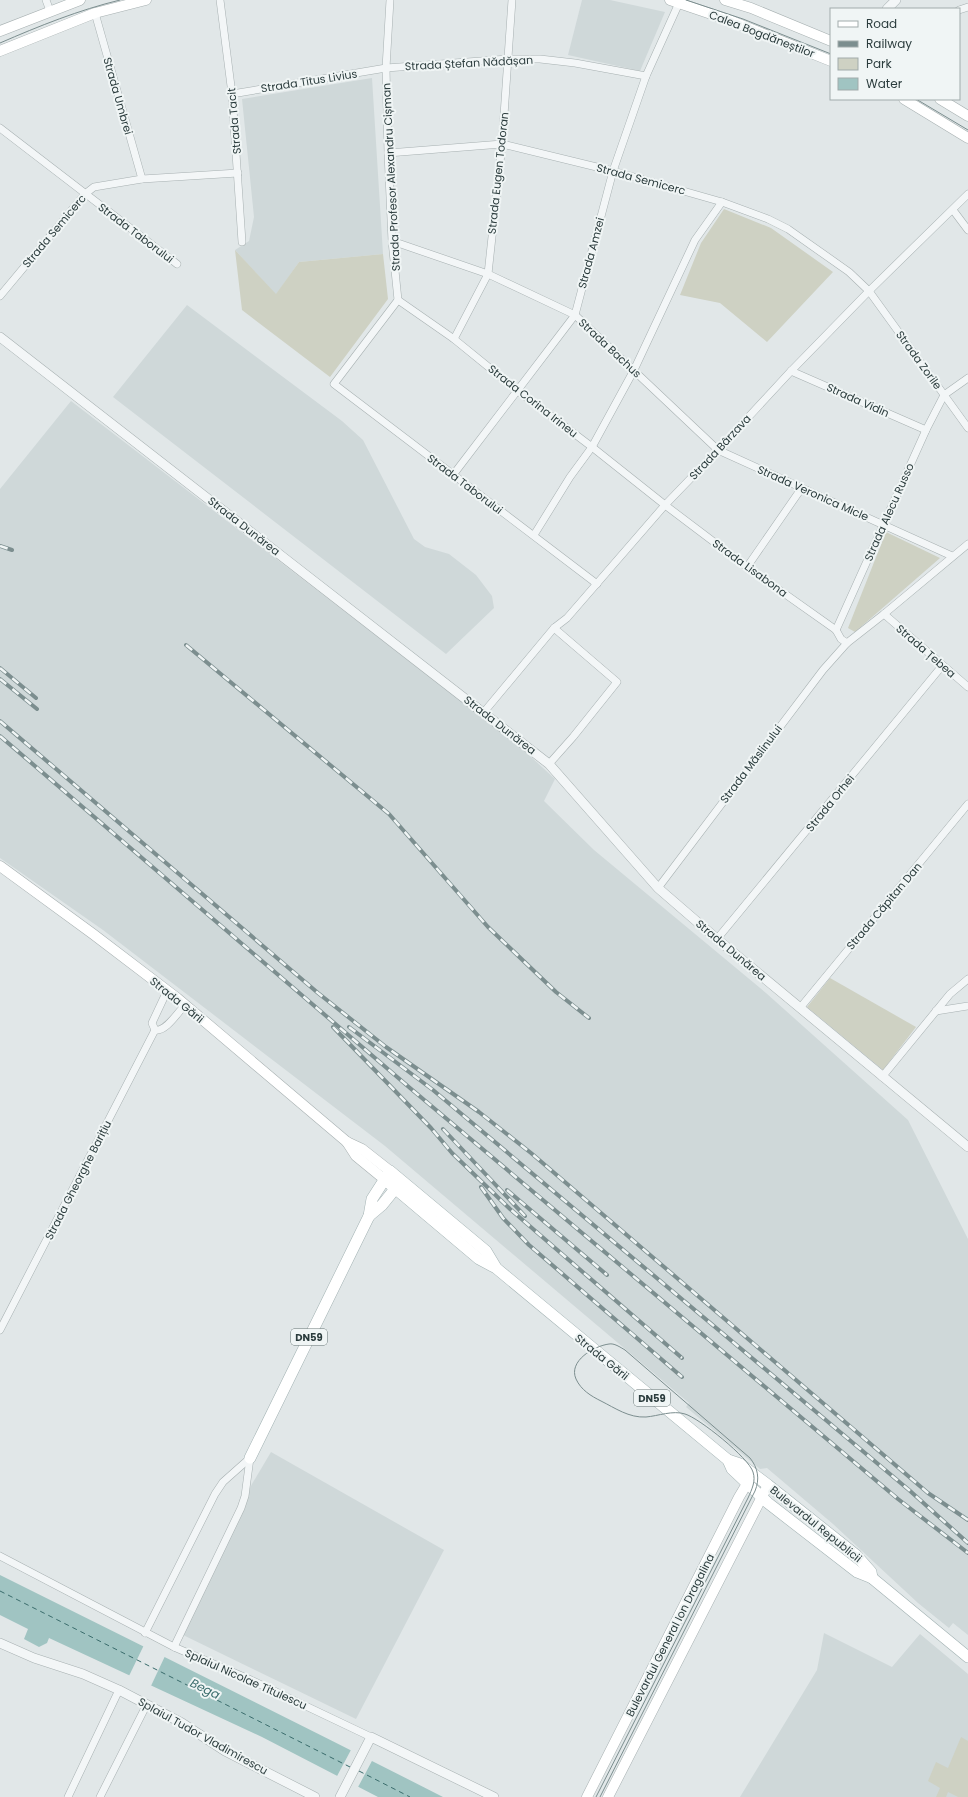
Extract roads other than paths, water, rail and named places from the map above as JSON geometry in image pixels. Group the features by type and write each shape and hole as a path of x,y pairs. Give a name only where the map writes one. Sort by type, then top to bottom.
{"main road":[{"path":"0,31 80,0"},
{"path":"0,51 95,13 146,0"},
{"name":"Calea Bogdăneștilor","path":"725,0 753,4 830,41"},
{"name":"Calea Bogdăneștilor","path":"675,2 729,20 830,61"},
{"path":"906,100 968,138"},
{"path":"942,100 968,116"},
{"name":"Strada Gării","path":"0,866 93,934 185,1005 347,1142 362,1149 387,1175 479,1259 496,1268 728,1460 732,1469 750,1479"},
{"name":"DN59","path":"250,1458 370,1216 372,1199 387,1175"},
{"name":"DN59","path":"370,1216 382,1205 398,1184"},
{"name":"Bulevardul Republicii","path":"750,1479 768,1484 856,1555 871,1572 872,1578"},
{"name":"Bulevardul Republicii","path":"750,1479 761,1497 848,1565 862,1574 872,1578 968,1657"},
{"name":"Bulevardul General Ion Dragalina","path":"587,1797 750,1479"},
{"name":"Bulevardul General Ion Dragalina","path":"608,1797 768,1484"},
{"path":"848,1565 856,1555"}],"street":[{"path":"46,0 50,11"},
{"name":"Strada Tacit","path":"220,0 232,94 242,242"},
{"name":"Strada Profesor Alexandru Cișman","path":"390,0 386,68 388,153 392,242 398,300"},
{"name":"Strada Eugen Todoran","path":"454,339 488,274 502,144 512,0"},
{"path":"889,8 896,0"},
{"name":"Strada Amzei","path":"453,475 575,315 613,171 646,76 675,2"},
{"name":"Strada Umbrei","path":"95,13 142,178"},
{"name":"Strada Ștefan Nădășan","path":"386,68 508,59 540,59 575,63 646,76"},
{"name":"Strada Titus Livius","path":"232,94 386,68"},
{"name":"Strada Taborului","path":"0,128 177,264"},
{"name":"Strada Semicerc","path":"388,153 502,144 613,171 722,202 768,219 788,229 844,268 869,291"},
{"name":"Strada Semicerc","path":"0,296 85,194 94,187 142,178 238,173"},
{"name":"Strada Bârzava","path":"484,712 554,628 567,618 665,505 791,371 869,291 968,194"},
{"path":"534,535 570,477 592,447 634,370 695,240 722,202"},
{"path":"953,210 968,230"},
{"name":"Strada Bachus","path":"392,242 488,274 575,315 718,450"},
{"name":"Strada Zorile","path":"869,291 968,428"},
{"name":"Strada Taborului","path":"398,300 334,384 597,584"},
{"name":"Strada Corina Irineu","path":"398,300 454,339 518,391 665,505"},
{"name":"Strada Dunărea","path":"0,337 549,764 658,888 882,1077 968,1147"},
{"name":"Strada Vidin","path":"791,371 926,430"},
{"path":"944,395 968,378"},
{"name":"Strada Alecu Russo","path":"836,630 926,430 944,395"},
{"name":"Strada Veronica Micle","path":"718,450 801,489 952,556"},
{"path":"746,568 801,489"},
{"name":"Strada Lisabona","path":"665,505 746,568 836,630"},
{"name":"Strada Măslinului","path":"658,888 823,670 847,643 968,544"},
{"name":"Strada Țebea","path":"884,614 942,666 968,687"},
{"path":"549,764 573,737 617,682 554,628"},
{"path":"836,630 842,639 847,643"},
{"name":"Strada Orhei","path":"718,939 942,666"},
{"name":"Strada Căpitan Dan","path":"800,1008 968,804"},
{"path":"882,1077 950,994 968,979"},
{"name":"Strada Gheorghe Barițiu","path":"155,1030 152,1023 167,991"},
{"name":"Strada Gheorghe Barițiu","path":"155,1030 160,1030 165,1026 185,1005"},
{"path":"936,1011 968,1006"},
{"name":"Strada Gheorghe Barițiu","path":"0,1330 155,1030"},
{"path":"146,1633 215,1494 223,1482 250,1458"},
{"path":"174,1647 241,1508 245,1496 250,1458"},
{"name":"Splaiul Nicolae Titulescu","path":"0,1556 174,1647 251,1680 369,1741 494,1797"},
{"name":"Splaiul Tudor Vladimirescu","path":"0,1643 34,1658 83,1674 119,1690 182,1723 225,1751 315,1797"},
{"path":"68,1797 119,1690"},
{"path":"100,1797 147,1704"},
{"path":"340,1797 369,1741"}],"water":[{"name":"Bega","path":"0,1575 443,1797 378,1797 262,1737 49,1638 47,1643 39,1647 24,1639 28,1629 0,1615"}],"tram line":[{"path":"0,43 59,19 120,0"},
{"path":"686,0 743,19 830,54"},
{"path":"918,100 968,130"},
{"path":"596,1797 748,1498 754,1482 753,1472 743,1458 712,1430 692,1417 680,1413 646,1417 634,1416 612,1407 583,1389 576,1379 575,1372 579,1361 590,1351 603,1345 611,1344 625,1350 750,1458 755,1466 758,1478 757,1487 600,1797"}],"railway":[{"path":"0,546 12,550"},
{"path":"186,645 389,814 488,927 556,992 589,1018"},
{"path":"0,668 36,698"},
{"path":"0,679 37,709"},
{"path":"0,721 318,993 386,1047 479,1112 531,1153 928,1493 968,1520"},
{"path":"0,736 410,1088 898,1499 968,1553"},
{"path":"333,1027 431,1128 452,1153 510,1209 682,1358"},
{"path":"349,1027 433,1090 909,1490 968,1543"},
{"path":"443,1129 525,1216"},
{"path":"481,1187 503,1218 529,1245 682,1377"},
{"path":"507,1190 607,1275"}]}
